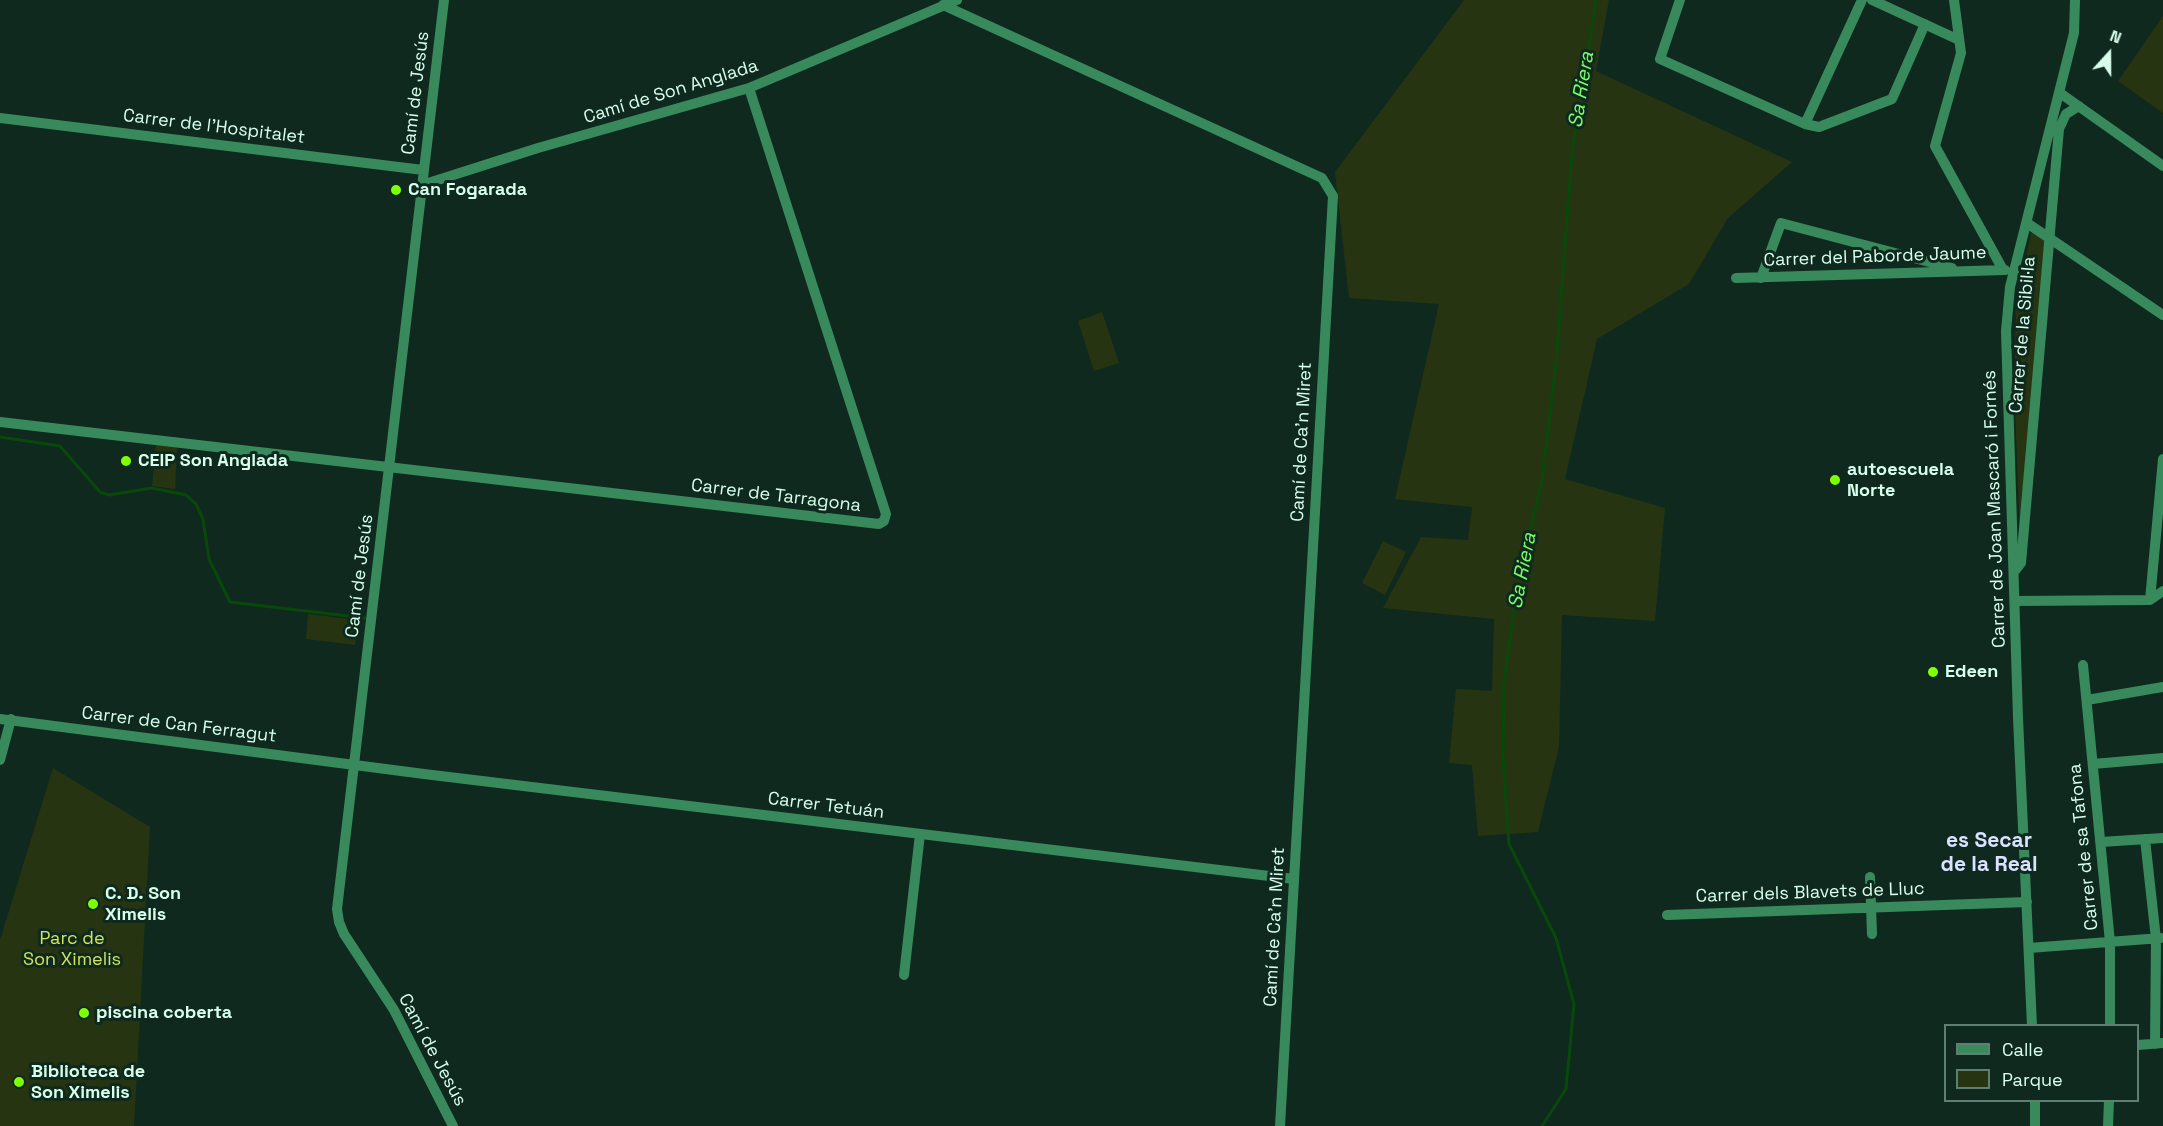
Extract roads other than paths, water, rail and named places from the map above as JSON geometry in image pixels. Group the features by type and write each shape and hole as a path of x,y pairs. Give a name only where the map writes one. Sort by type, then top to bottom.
{"street":[{"name":"Camí de Jesús","path":"444,0 337,909 339,922 394,1010 453,1126"},
{"name":"Camí de Son Anglada","path":"422,185 538,148 749,88 957,0"},
{"path":"1680,0 1660,59 1805,124 1819,127 1892,99 1925,24"},
{"path":"1805,124 1862,0"},
{"path":"1872,0 1959,40"},
{"path":"1954,0 1961,53 1935,146 2002,268"},
{"name":"Carrer de Joan Mascaró i Fornés","path":"2032,1024 2014,601 2006,331 2014,274 2074,33 2075,0"},
{"name":"Camí de Ca'n Miret","path":"943,5 1322,178 1333,196 1280,1126"},
{"name":"Carrer de Tarragona","path":"390,468 879,524 884,521 886,514 749,88"},
{"path":"2060,93 2163,166"},
{"name":"Carrer de la Sibil·la","path":"2014,572 2021,563 2059,129 2066,114 2079,106"},
{"name":"Carrer de l'Hospitalet","path":"0,118 423,170"},
{"path":"1761,278 1781,223 1961,270"},
{"path":"2027,223 2163,315"},
{"name":"Carrer del Paborde Jaume","path":"1736,278 2002,268 2014,274"},
{"path":"0,422 390,468"},
{"path":"2150,600 2163,459"},
{"path":"2014,601 2150,600 2163,591"},
{"name":"Carrer de sa Tafona","path":"2083,665 2110,942 2110,1024"},
{"path":"2087,700 2163,687"},
{"path":"0,760 6,719"},
{"name":"Carrer de Can Ferragut","path":"6,719 354,764"},
{"path":"2092,764 2163,758"},
{"name":"Carrer Tetuán","path":"354,764 1294,879"},
{"path":"904,975 920,834"},
{"path":"2101,842 2163,838"},
{"path":"2139,1045 2159,1044 2159,938 2145,839"},
{"path":"1870,877 1872,934"},
{"name":"Carrer dels Blavets de Lluc","path":"1667,915 2027,902"},
{"path":"2029,948 2159,938"},
{"path":"2035,1102 2035,1126"},
{"path":"2108,1126 2109,1102"}],"waterway":[{"name":"Sa Riera","path":"1542,1126 1566,1089 1574,1004 1556,938 1509,844 1503,757 1504,682 1518,582 1542,481 1556,364 1572,153 1596,0"},
{"path":"0,437 60,446 100,492 109,495 152,488 186,495 196,504 203,519 209,559 230,602 365,618"}],"place":[{"name":"Can Fogarada","path":"396,190"},
{"name":"CEIP Son Anglada","path":"126,461"},
{"name":"autoescuela Norte","path":"1835,480"},
{"name":"Edeen","path":"1933,672"},
{"name":"C. D. Son Ximelis","path":"93,904"},
{"name":"piscina coberta","path":"84,1013"},
{"name":"Biblioteca de Son Ximelis","path":"19,1082"}],"district":[{"name":"es Secar de la Real","path":"1989,853"}],"park label":[{"name":"Parc de Son Ximelis","path":"72,949"}]}
